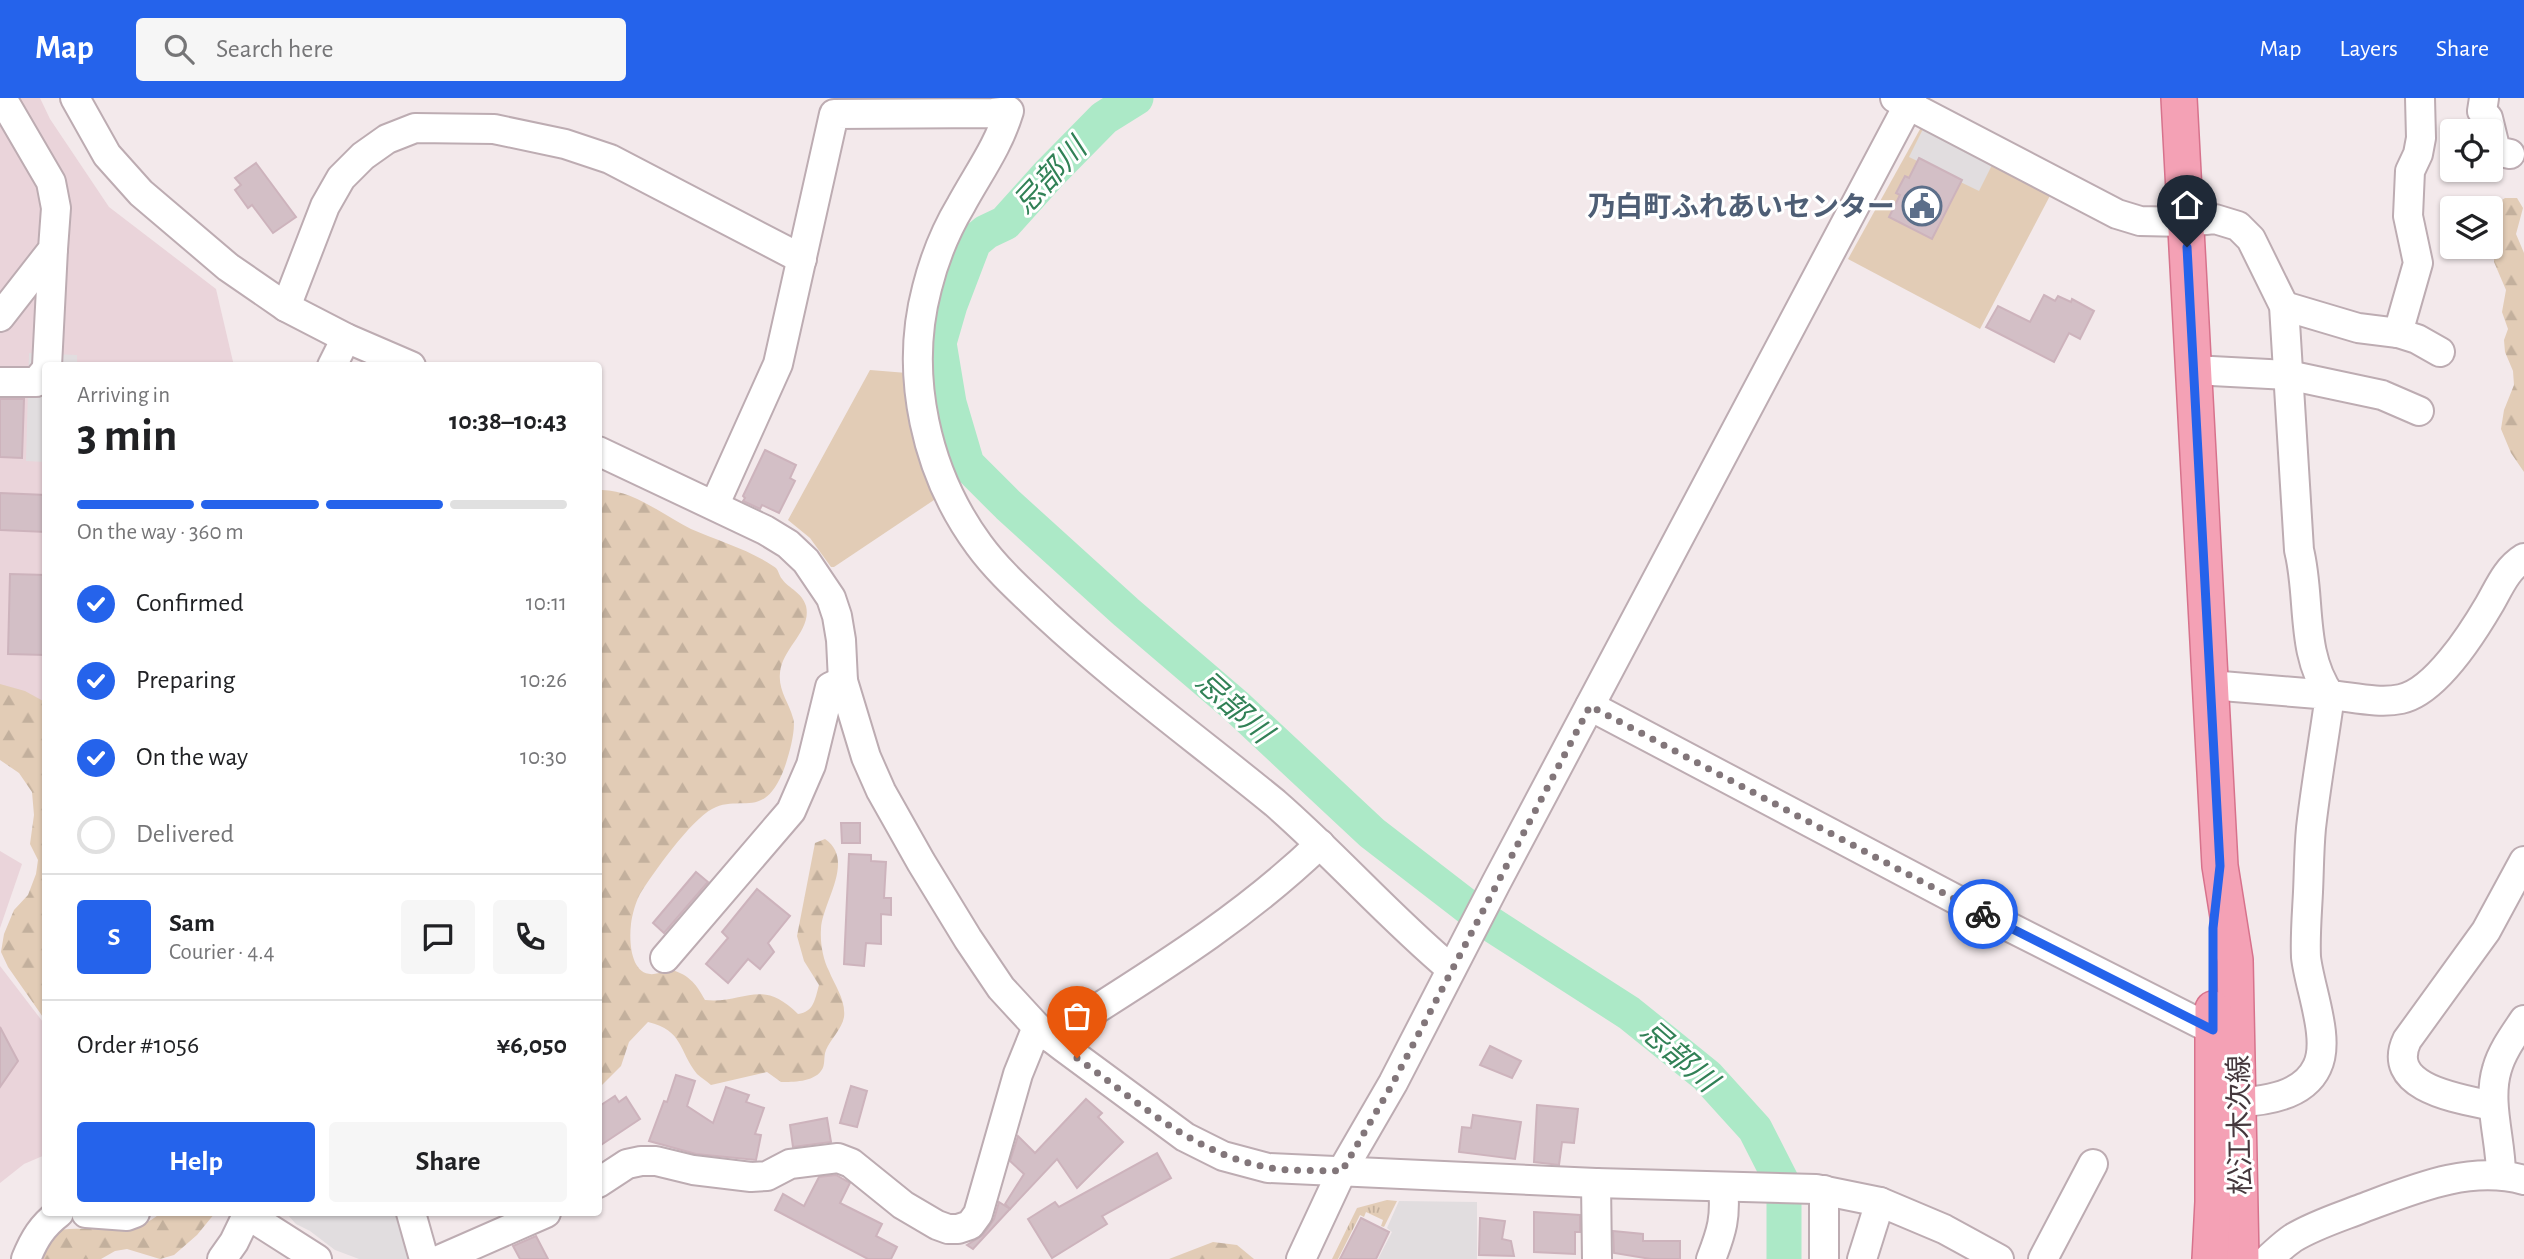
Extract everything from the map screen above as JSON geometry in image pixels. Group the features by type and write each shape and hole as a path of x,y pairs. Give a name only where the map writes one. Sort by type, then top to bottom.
{"main road":[{"name":"松江木次線","path":"2179,98 2220,866 2235,960 2241,1259"},
{"name":"松江木次線","path":"2210,1259 2213,928 2220,866"}],"street":[{"path":"2,98 51,182 56,208 46,362"},
{"path":"75,98 107,155 141,193 228,267 286,307 346,338 402,362"},
{"path":"2398,333 2418,263 2408,216 2410,171 2418,154 2421,138 2420,98"},
{"path":"2484,98 2482,111 2488,118 2496,151 2510,154"},
{"path":"1301,1259 1342,1171 1393,1083 1905,100 2117,214 2140,221 2186,222 2215,219 2238,226 2251,239 2284,306 2299,550 2305,575 2313,663 2330,695 2311,828 2306,919 2306,955 2322,1051 2319,1065 2309,1082 2293,1091 2255,1102 2239,1102"},
{"path":"715,505 774,376 834,114 1009,111 1001,136 960,205 938,254 926,289 920,328 920,401 936,465 956,509 977,542 1014,585 1080,646 1255,787 1320,844 1425,947 1453,967"},
{"path":"286,307 325,206 341,178 363,156 387,138 415,128 494,128 565,144 599,155 802,259"},
{"path":"0,317 54,248"},
{"path":"2284,306 2358,328 2398,333 2417,339 2440,352"},
{"path":"334,362 346,338"},
{"path":"2193,370 2288,375 2382,395 2419,411"},
{"path":"0,382 36,382 42,374"},
{"path":"602,454 715,505 788,544 806,561 820,579 837,616 843,681 866,757 888,803 968,939 1002,988 1044,1032 1185,1137 1223,1156 1268,1168 1596,1183 1820,1189 1880,1202 1944,1229 1999,1259"},
{"path":"2210,685 2402,699 2419,690 2445,669 2480,620 2508,571 2524,558"},
{"path":"665,958 791,811 811,765 830,687 843,681"},
{"path":"1590,706 1976,910 2213,1030"},
{"path":"602,1180 627,1164 641,1161 656,1161 702,1171 751,1177 767,1176 790,1164 838,1158 851,1163 903,1205 937,1225 958,1229 970,1225 978,1213 1018,1074 1044,1032 1229,922 1291,872 1320,844"},
{"path":"2493,1106 2440,1094 2419,1083 2405,1069 2402,1056 2407,1040 2486,931 2524,860"},
{"path":"2268,1259 2293,1238 2413,1189 2459,1177 2513,1177 2501,1149 2493,1106 2497,1069 2524,1020"},
{"path":"2043,1259 2093,1164"},
{"path":"1596,1183 1597,1259"},
{"path":"1711,1259 1726,1212 1727,1187"},
{"path":"1820,1189 1824,1259"},
{"path":"1862,1259 1880,1202"},
{"path":"26,1259 33,1240 55,1216"},
{"path":"222,1259 247,1216"},
{"path":"251,1216 317,1259"},
{"path":"412,1216 424,1259"},
{"path":"441,1259 539,1216"}],"shaded area":[{"path":"0,98 40,98 50,119 109,207 216,289 233,362 42,362 42,720 0,696"},
{"path":"1925,125 1994,161 1979,191 1909,157"},
{"path":"29,353 77,355 77,362 42,362 42,462 26,461"},
{"path":"0,851 22,864 0,928"},
{"path":"0,966 42,1021 42,1156 24,1164 0,1183"},
{"path":"1798,1174 1799,1259 1771,1259 1767,1208 1760,1175"},
{"path":"1399,1201 1477,1202 1477,1259 1378,1259 1392,1232 1387,1228"},
{"path":"289,1216 400,1216 410,1259 359,1259 335,1250 296,1224"}],"green space":[{"path":"1924,122 2053,190 1980,329 1848,259"},
{"path":"2517,198 2523,208 2516,234 2524,253 2524,472 2511,453 2501,429 2504,410 2514,385 2513,371 2505,352 2504,340 2508,329 2502,312 2506,290 2494,262 2494,259 2503,259 2503,199"},
{"path":"870,370 907,373 937,498 831,567 810,538 788,520"},
{"path":"602,490 635,498 691,529 763,560 776,569 782,579 802,597 807,615 780,673 782,691 794,723 791,746 782,774 767,797 750,803 722,805 712,809 683,835 637,900 630,934 632,955 641,970 647,974 657,974 668,969 686,976 705,1000 763,994 785,1003 798,1014 807,1011 813,1004 819,985 804,961 797,936 815,843 825,839 834,848 838,858 838,870 823,919 822,945 844,1011 841,1026 826,1050 823,1069 808,1079 781,1082 767,1072 711,1085 697,1074 674,1036 660,1026 648,1022 629,1042 621,1066 602,1085"},
{"path":"0,684 25,691 42,700 42,1016 8,967 1,952 4,934 14,910 28,895 38,860 30,844 34,815 32,792 19,773 0,760"},
{"path":"1387,1200 1397,1201 1384,1227 1381,1226 1383,1220 1366,1212 1364,1217 1360,1215 1338,1259 1332,1259 1357,1208"},
{"path":"156,1216 213,1216 197,1235 174,1255 160,1259 127,1249 115,1251 101,1259 33,1259 58,1230 126,1227"},
{"path":"1213,1242 1237,1245 1254,1259 1169,1259"}],"pier":[{"path":"1757,1177 1801,1178 1803,1208 1764,1208"}],"building":[{"name":"乃白町ふれあいセンター","path":"1919,158 1962,180 1932,239 1889,217 1900,195 1896,193 1905,176 1909,178"},
{"path":"256,163 296,217 273,233 252,205 248,208 235,190 241,185 235,178"},
{"path":"2044,295 2055,301 2058,296 2071,302 2072,299 2094,311 2080,339 2069,333 2054,362 1986,327 1998,306 2030,322"},
{"path":"0,399 24,399 22,458 0,457"},
{"path":"765,450 796,465 790,478 795,481 779,513 762,505 760,509 743,501"},
{"path":"0,493 42,495 42,532 0,530"},
{"path":"10,574 42,575 42,655 8,654"},
{"path":"841,823 860,823 860,843 842,843"},
{"path":"849,854 871,855 871,861 886,862 884,898 891,898 891,915 881,914 881,944 866,943 864,966 844,964"},
{"path":"696,872 708,882 664,933 653,923"},
{"path":"757,889 790,916 768,943 774,952 760,969 748,959 728,983 706,964 728,938 722,932"},
{"path":"0,1027 18,1061 0,1087"},
{"path":"1490,1046 1521,1061 1512,1078 1480,1065"},
{"path":"676,1075 695,1081 687,1106 713,1123 726,1087 749,1095 746,1102 764,1108 755,1134 761,1135 756,1160 696,1154 649,1141"},
{"path":"851,1086 867,1091 857,1127 840,1123"},
{"path":"615,1096 619,1102 626,1097 640,1119 602,1144 602,1104"},
{"path":"1086,1099 1102,1113 1098,1117 1123,1142 1077,1188 1057,1159 1010,1209 1005,1204 1024,1174 1010,1161 1018,1136 1035,1153"},
{"path":"1537,1105 1578,1109 1574,1143 1562,1142 1559,1165 1534,1162"},
{"path":"1473,1115 1521,1122 1515,1159 1459,1152 1462,1127 1471,1128"},
{"path":"827,1118 831,1142 793,1147 790,1125"},
{"path":"1157,1153 1171,1178 1102,1216 1107,1224 1052,1258 1028,1219 1055,1202 1059,1207"},
{"path":"836,1175 850,1183 840,1203 882,1224 876,1236 897,1247 891,1259 868,1259 775,1210 783,1194 804,1206 819,1177"},
{"path":"999,1202 1010,1209 973,1249 967,1245 983,1235 994,1219"},
{"path":"1534,1212 1580,1215 1580,1232 1575,1232 1575,1254 1534,1252"},
{"path":"1361,1218 1389,1232 1376,1259 1340,1259"},
{"path":"1480,1218 1505,1221 1502,1239 1511,1241 1514,1256 1479,1255"},
{"path":"1613,1231 1643,1234 1643,1241 1680,1241 1680,1259 1651,1259 1614,1253"},
{"path":"536,1236 548,1259 520,1259 513,1246"}],"waterway":[{"name":"忌部川","path":"1136,98 1104,118 1005,223 986,232 974,242 939,343 949,403 967,464 1008,505 1126,612 1236,706 1372,833 1486,921 1629,1013 1707,1076 1755,1129 1784,1186 1784,1259"}],"way so far":[{"path":"1077,1058 1185,1137 1223,1156 1268,1168 1342,1171 1393,1083 1590,706 1983,914"}],"place":[{"name":"乃白町ふれあいセンター","path":"1922,206"}],"route":[{"path":"1983,914 2213,1030 2213,928 2220,866 2187,247"}]}
